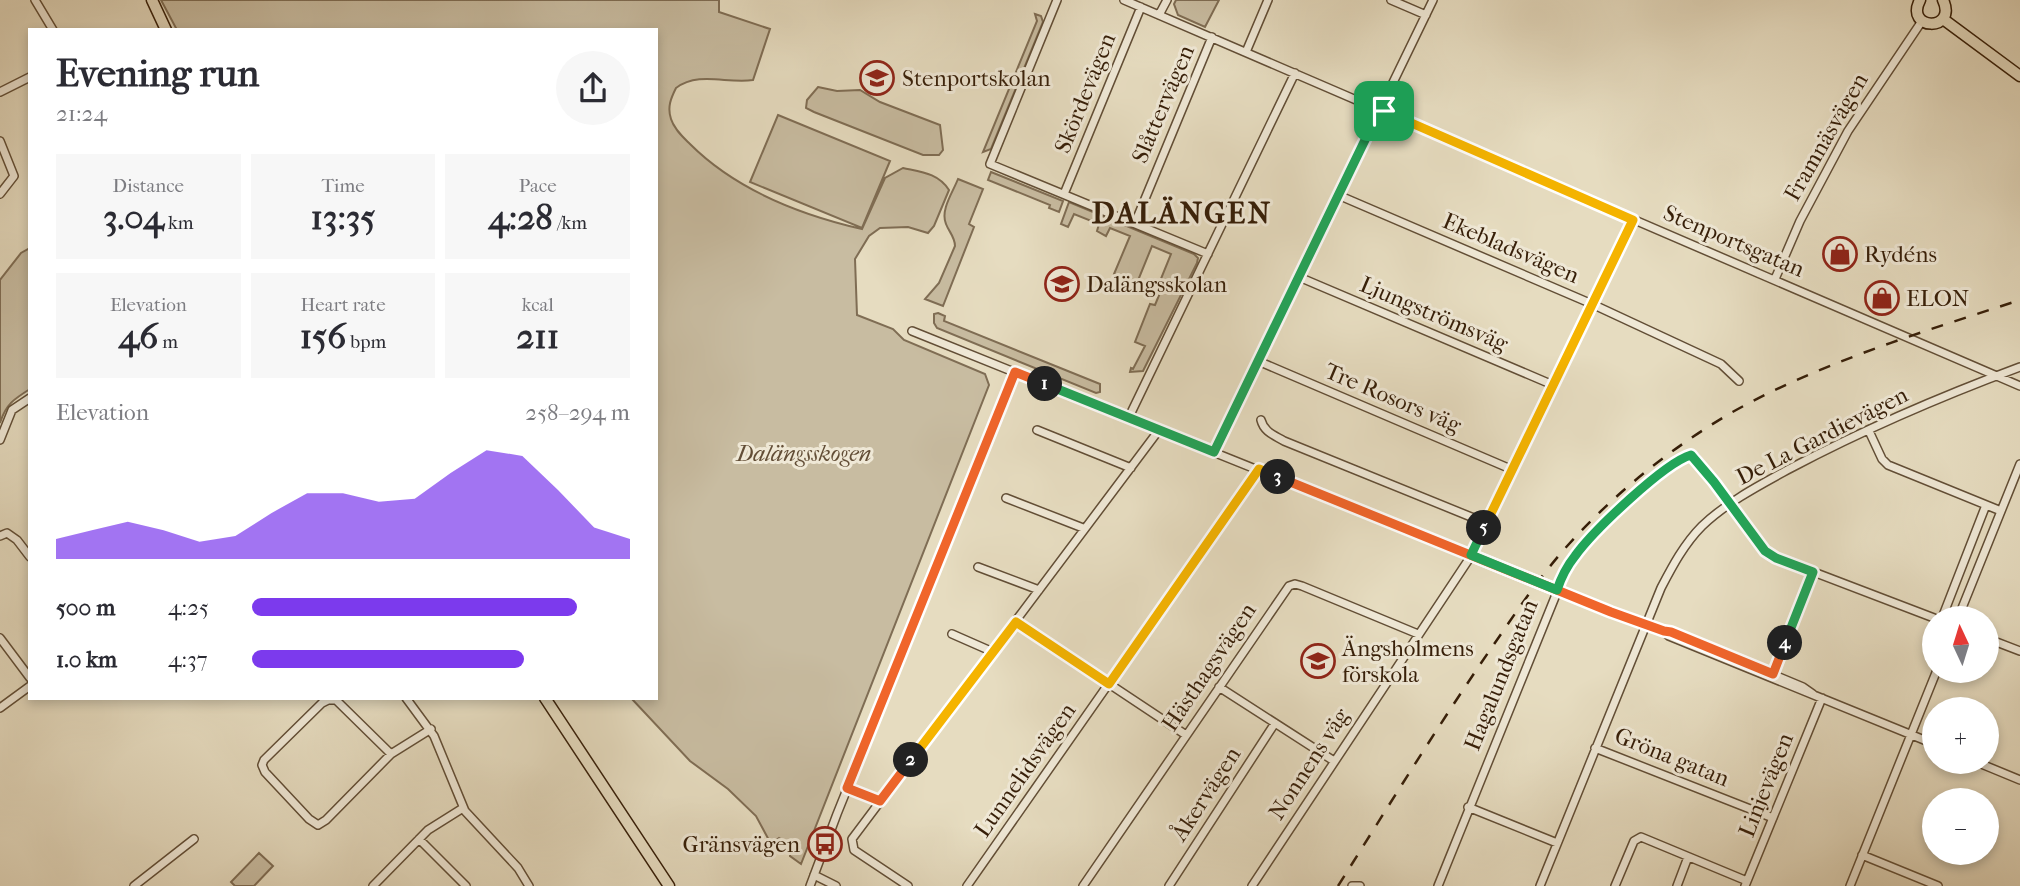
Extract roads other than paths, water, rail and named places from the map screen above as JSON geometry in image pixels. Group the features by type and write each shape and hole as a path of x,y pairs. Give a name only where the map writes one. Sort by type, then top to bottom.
{"main road":[{"path":"152,0 165,28"},
{"path":"1918,1 1917,12 1922,20 1933,24 1943,19 1946,11 1943,0"},
{"path":"1943,19 2020,76"},
{"path":"546,700 669,886"}],"street":[{"path":"35,0 52,28"},
{"path":"1057,0 990,164 1208,254"},
{"name":"Stenportsgatan","path":"1124,0 2020,386"},
{"path":"1159,15 1167,0"},
{"path":"1246,52 1268,0"},
{"path":"1391,0 1426,15"},
{"path":"1214,452 1433,0"},
{"name":"Skördevägen","path":"1064,194 1141,7"},
{"name":"Framnäsvägen","path":"1775,279 1800,221 1848,131 1922,20"},
{"name":"Slåttervägen","path":"1135,223 1212,37"},
{"path":"1129,417 1295,73"},
{"path":"0,92 28,78"},
{"path":"0,141 14,176 0,194"},
{"name":"Ekebladsvägen","path":"1338,195 1592,304 1721,364 1739,381"},
{"name":"Nonnens väg","path":"1252,886 1471,555 1633,220"},
{"name":"Ljungströmsväg","path":"1299,277 1553,385"},
{"path":"912,331 1557,590 1671,632 1922,739"},
{"name":"Tre Rosors väg","path":"1258,361 1513,470"},
{"name":"De La Gardievägen","path":"1540,886 1661,588 1684,549 1701,527 1730,504 1812,457 1995,375 2020,367"},
{"path":"810,886 1015,372"},
{"path":"0,440 12,410 28,399"},
{"path":"1261,420 1269,433 1284,441 1486,523"},
{"path":"908,886 854,850 852,839 1159,429"},
{"path":"1037,430 1130,468"},
{"path":"1869,430 1882,459 1888,465 2001,511"},
{"name":"Hagalundsgatan","path":"1438,886 1557,590 1576,554 1638,492 1688,455 1695,457 1730,504"},
{"path":"1963,606 2020,464"},
{"name":"Lunnelidsvägen","path":"967,886 1259,469"},
{"path":"1006,498 1083,528"},
{"path":"1730,504 1769,555 1922,613"},
{"path":"1947,606 1986,505"},
{"path":"0,536 7,533 14,536 28,554"},
{"path":"978,567 1039,590"},
{"path":"1773,674 1813,572"},
{"name":"Hästhagsvägen","path":"1083,886 1291,584 1302,586 1418,634"},
{"path":"1016,622 1186,735"},
{"path":"1664,631 1668,636 1801,692 1813,694"},
{"path":"952,634 993,652"},
{"path":"0,638 28,675"},
{"path":"1999,643 2020,651"},
{"path":"1850,886 1932,683"},
{"path":"0,708 28,687"},
{"path":"1219,687 1334,761"},
{"name":"Linjevägen","path":"1746,884 1822,698"},
{"path":"391,754 335,700 328,700 264,760 262,765 265,772 309,819 318,824 326,820 391,754 431,729"},
{"path":"408,700 431,729 463,808 519,869 529,886"},
{"name":"Åkervägen","path":"1169,886 1275,723"},
{"name":"Gröna gatan","path":"1595,748 1773,818"},
{"path":"1999,771 2020,780"},
{"path":"847,788 880,801"},
{"path":"1468,807 1557,843"},
{"path":"373,886 436,824 463,808"},
{"path":"1615,886 1633,841 1641,838 1746,884"},
{"path":"134,886 194,839"},
{"path":"419,839 466,886"},
{"path":"1862,855 1938,886"},
{"path":"1677,886 1688,857"},
{"path":"814,875 836,886"}],"railway":[{"path":"1338,886 1451,708 1528,596 1569,544 1624,490 1686,442 1763,396 1871,350 2020,300"}],"place":[{"name":"Stenportskolan","path":"877,78"},
{"name":"Rydéns","path":"1840,254"},
{"name":"Dalängsskolan","path":"1062,284"},
{"name":"ELON","path":"1882,298"},
{"name":"Ängsholmens förskola","path":"1318,661"},
{"name":"Gränsvägen","path":"825,844"}],"district":[{"name":"DALÄNGEN","path":"1182,213"}],"park label":[{"name":"Dalängsskogen","path":"804,453"}]}
